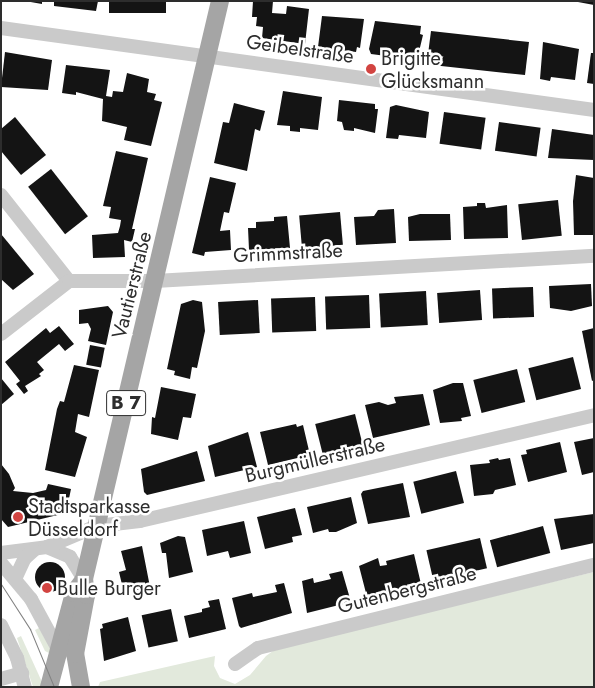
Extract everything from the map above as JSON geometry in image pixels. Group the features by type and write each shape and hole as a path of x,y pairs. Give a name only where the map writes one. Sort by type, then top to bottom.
{"main road":[{"name":"Vautierstraße","path":"67,652 74,594 84,579 220,1"},
{"name":"B 7","path":"49,687 67,652"},
{"name":"B 7","path":"67,652 81,687"},
{"path":"67,652 70,687"}],"street":[{"name":"Geibelstraße","path":"1,28 594,110"},
{"path":"1,195 69,281 1,334"},
{"name":"Grimmstraße","path":"69,281 155,281 594,256"},
{"name":"Burgmüllerstraße","path":"1,552 41,548 97,526 140,522 594,415"},
{"path":"15,579 25,558 41,548"},
{"name":"Burgmüllerstraße","path":"41,548 70,557 84,579"},
{"path":"1,563 36,606 67,652"},
{"name":"Gutenbergstraße","path":"235,664 258,648 594,565"},
{"path":"1,624 23,680 1,679"}],"shaded area":[{"path":"594,572 594,687 98,687 100,682 215,656 214,666 220,678 235,684 250,675 266,656 277,648"},
{"path":"39,628 51,649 49,653 45,651 35,630"},
{"path":"21,636 42,682 41,687 33,687 17,638"}],"building":[{"path":"25,1 42,1 42,4"},
{"path":"54,1 98,1 96,11 54,6"},
{"path":"109,1 166,1 166,13 109,13"},
{"path":"253,1 273,1 272,13 286,14 287,6 309,9 305,44 262,38 263,27 256,26 257,17 252,17"},
{"path":"594,1 594,5 578,2"},
{"path":"322,16 364,19 360,48 357,47 356,52 318,47"},
{"path":"375,21 421,26 420,34 423,35 417,60 371,54 369,49"},
{"path":"431,31 529,42 525,75 432,65 427,62"},
{"path":"543,42 579,49 575,80 551,77 550,81 540,79"},
{"path":"5,52 52,60 48,90 1,87"},
{"path":"591,53 594,53 594,84 587,83"},
{"path":"66,65 110,70 106,96 112,97 113,91 123,92 127,73 149,79 147,92 156,94 154,100 162,102 151,146 124,140 127,127 102,121 103,99 76,92 76,95 62,93"},
{"path":"283,91 322,97 318,130 300,128 300,132 290,131 290,126 277,125"},
{"path":"339,100 375,104 375,109 378,109 375,133 354,128 354,131 344,130 342,122 337,121"},
{"path":"234,103 265,111 260,131 255,129 247,171 214,163 223,122 229,123"},
{"path":"396,105 429,112 426,138 399,135 398,139 386,138 390,107"},
{"path":"444,112 486,118 481,150 440,144"},
{"path":"15,117 46,155 21,175 1,151 1,129"},
{"path":"499,122 541,128 537,157 495,151"},
{"path":"552,129 594,135 594,160 548,158"},
{"path":"116,151 148,158 132,229 135,229 132,242 124,240 125,257 93,258 92,235 118,233 120,226 121,220 109,218 111,207 103,206"},
{"path":"51,169 88,216 65,234 28,187"},
{"path":"576,175 594,178 594,235 574,235 573,201"},
{"path":"210,177 236,183 229,213 224,212 220,231 230,230 231,250 205,252 204,256 192,253"},
{"path":"558,200 562,236 522,240 518,204"},
{"path":"477,203 485,203 486,208 507,205 508,238 464,239 463,207 477,206"},
{"path":"394,209 396,243 356,245 354,217 374,216 378,210"},
{"path":"340,212 343,245 302,248 299,216"},
{"path":"420,214 450,214 451,240 409,241 408,217"},
{"path":"287,216 290,248 249,250 248,228 256,228 256,222 274,221 274,217"},
{"path":"1,234 34,274 13,290 1,279"},
{"path":"591,284 592,306 571,311 550,308 549,286"},
{"path":"533,287 534,317 493,318 492,288"},
{"path":"480,290 482,320 439,323 437,293"},
{"path":"426,291 428,325 381,327 379,293"},
{"path":"369,295 370,328 326,330 325,297"},
{"path":"315,297 316,331 272,333 271,299"},
{"path":"193,300 202,302 205,331 197,368 192,367 190,379 174,375 175,371 167,369 181,304"},
{"path":"258,300 260,333 220,335 218,302"},
{"path":"108,306 113,312 106,345 88,341 91,329 88,323 79,324 79,310"},
{"path":"59,326 74,344 65,351 59,344 37,362 44,370 39,374 41,376 25,386 28,391 24,394 16,384 20,381 5,362 46,328 50,333"},
{"path":"594,328 594,380 592,381 582,331"},
{"path":"90,345 105,348 101,367 86,365"},
{"path":"573,357 581,389 536,400 528,368"},
{"path":"74,365 99,370 89,417 78,414 75,432 87,437 75,477 45,470 57,409 60,401 64,402"},
{"path":"517,369 525,402 482,413 473,380"},
{"path":"1,378 14,394 1,405"},
{"path":"453,383 463,383 471,416 461,418 462,421 440,423 433,390"},
{"path":"161,387 196,394 191,418 183,417 178,440 151,434 152,417 155,418"},
{"path":"423,394 430,425 373,438 365,405 379,402 388,405 396,403 394,397"},
{"path":"355,414 363,445 323,455 315,424"},
{"path":"296,424 297,427 303,425 310,455 268,465 260,432"},
{"path":"248,432 257,467 215,477 208,446"},
{"path":"594,438 594,472 582,475 574,442"},
{"path":"560,442 567,472 528,482 521,455 527,454 526,450"},
{"path":"197,451 205,481 147,495 144,492 141,469"},
{"path":"498,458 499,460 510,458 516,485 495,490 493,494 474,496 470,465 490,463 489,460"},
{"path":"1,464 9,474 15,488 13,491 33,493 46,490 48,484 71,489 66,513 8,527 1,519"},
{"path":"456,471 464,503 421,514 413,482"},
{"path":"403,483 410,517 368,524 361,494 363,491"},
{"path":"351,497 357,523 336,532 329,532 328,529 313,533 307,507"},
{"path":"295,508 302,535 292,537 293,542 265,549 257,517"},
{"path":"594,514 594,543 561,550 554,519"},
{"path":"244,521 251,553 230,558 228,551 207,556 202,530"},
{"path":"543,526 550,553 497,567 490,540"},
{"path":"178,536 185,537 193,572 169,578 166,553 162,553 160,543"},
{"path":"480,538 487,568 433,581 426,550"},
{"path":"142,546 150,587 124,593 119,572 126,570 121,551"},
{"path":"414,554 421,584 367,597 359,566 378,558 380,566 387,565 386,561"},
{"path":"50,562 61,566 65,577 61,588 50,592 39,588 35,577 39,566"},
{"path":"342,571 351,602 307,613 302,581 313,578 314,583 331,579 329,574"},
{"path":"284,583 292,613 241,628 239,626 232,598 252,593 253,597 277,592 275,585"},
{"path":"219,599 226,629 189,638 184,616 202,612 202,609 210,607 208,601"},
{"path":"171,609 178,641 149,648 142,615"},
{"path":"128,617 136,651 104,661 100,629 103,628 102,624"}],"tram line":[{"path":"1,584 30,629 54,687"}],"place":[{"name":"Brigitte Glücksmann","path":"371,69"},
{"name":"Stadtsparkasse Düsseldorf","path":"18,517"},
{"name":"Bulle Burger","path":"47,588"}]}
